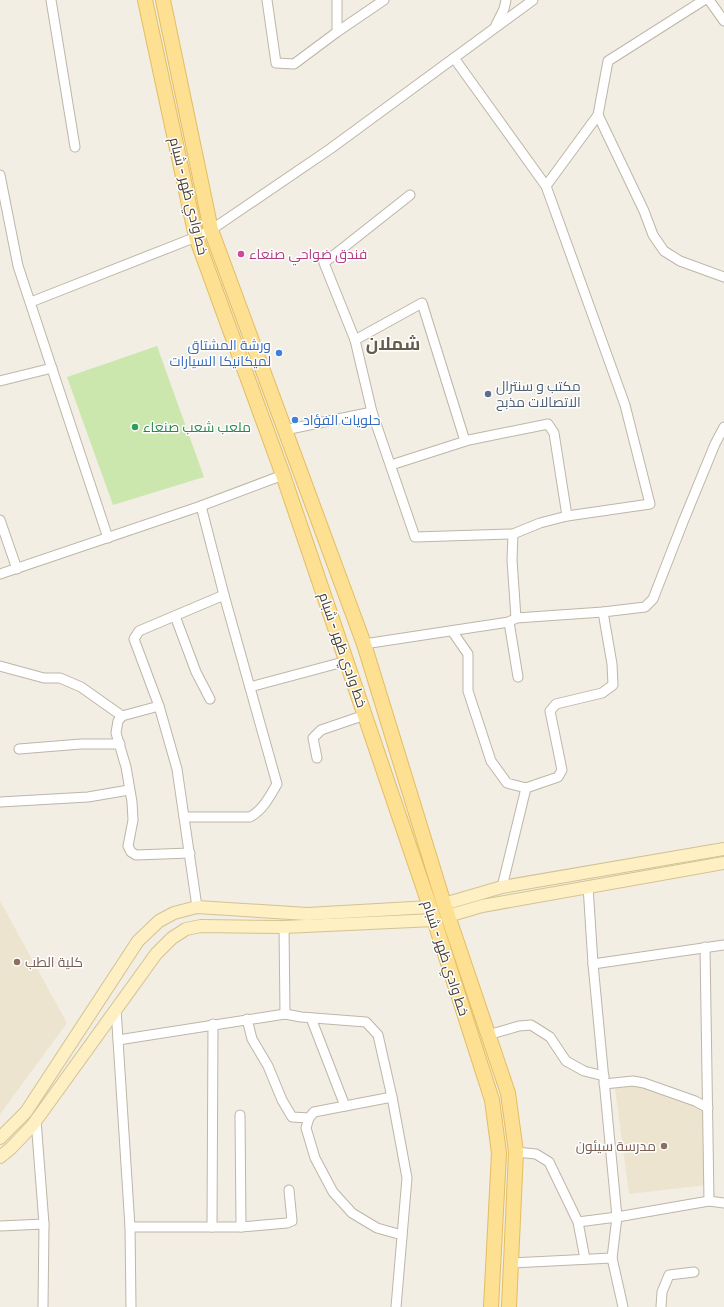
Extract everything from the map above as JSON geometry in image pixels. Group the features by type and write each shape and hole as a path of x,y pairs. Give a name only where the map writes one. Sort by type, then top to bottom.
{"main road":[{"name":"خط وادي ظهر - شبام","path":"145,0 196,237 283,475 365,716 439,912 488,1035 508,1093 516,1152 509,1307"},
{"name":"خط وادي ظهر - شبام","path":"163,0 211,230 364,644 492,1100 499,1153 491,1307"}],"street":[{"path":"50,0 75,147"},
{"path":"267,0 276,63 294,64 384,0"},
{"path":"337,0 337,32"},
{"path":"496,26 504,9 506,0"},
{"path":"31,302 211,230 330,149 533,0"},
{"path":"546,186 598,115 608,61 704,0"},
{"path":"709,0 724,21"},
{"path":"410,195 324,263 355,340 372,412 415,537 513,534 540,523 568,516 650,504 625,405 546,186 454,58"},
{"path":"598,115 644,211 652,235 664,252 680,261 724,277"},
{"path":"0,176 18,266 108,538"},
{"path":"355,340 422,304 465,442"},
{"path":"0,381 52,368"},
{"path":"286,430 372,412"},
{"path":"390,465 465,442 548,424 554,433 568,516"},
{"path":"364,644 452,631 512,620 645,607 653,599 715,444 724,427"},
{"path":"0,574 201,506 283,475"},
{"path":"184,817 250,817 257,813 270,797 277,784 224,595 201,506"},
{"path":"0,520 17,569"},
{"path":"513,534 512,620 518,676"},
{"path":"197,907 177,769 159,706 134,639 139,631 224,595"},
{"path":"452,631 468,654 468,691 491,761 507,784 526,788 558,777 562,770 550,711 556,704 602,693 613,685 612,664 602,612"},
{"path":"175,616 196,672 210,699"},
{"path":"250,687 347,661"},
{"path":"0,666 44,678 60,678 81,687 122,716"},
{"path":"159,706 122,716 118,721 116,733 126,767 133,820 128,846 131,852 136,854 190,853"},
{"path":"317,758 313,738 321,730 365,716"},
{"path":"19,749 81,744 120,744"},
{"path":"502,887 526,788"},
{"path":"0,802 88,796 129,790"},
{"path":"0,1138 26,1112 138,941 159,921 174,913 197,907 307,914 439,912 502,887 724,848"},
{"path":"0,1157 11,1148 36,1120 156,954 172,938 186,929 201,926 284,927 439,912 482,906 724,863"},
{"path":"588,886 593,964 617,1217 612,1258 623,1307"},
{"path":"284,927 285,1014"},
{"path":"593,964 724,945"},
{"path":"705,947 709,1201"},
{"path":"116,1009 130,1227 131,1307"},
{"path":"118,1040 285,1014 311,1018 366,1022 378,1035 392,1097 407,1178 396,1307"},
{"path":"311,1018 345,1106"},
{"path":"247,1019 252,1039 268,1066 282,1100 292,1117 308,1118"},
{"path":"212,1227 213,1024"},
{"path":"488,1035 519,1026 531,1025 550,1037 566,1061 584,1071 604,1080 644,1083 695,1101 708,1108"},
{"path":"392,1097 314,1112 308,1118 306,1128 315,1158 333,1192 352,1213 376,1228 402,1235"},
{"path":"240,1115 241,1227"},
{"path":"36,1120 44,1224 43,1307"},
{"path":"516,1152 536,1154 549,1162 578,1222 585,1259"},
{"path":"130,1227 241,1227 287,1223 292,1221 289,1190"},
{"path":"578,1222 617,1217 709,1201 724,1203"},
{"path":"0,1226 44,1224"},
{"path":"511,1263 612,1258"},
{"path":"661,1307 662,1292 669,1275 694,1272"}],"shaded area":[{"name":"كلية الطب","path":"0,901 67,1023 0,1114"},
{"name":"مدرسة سيئون","path":"614,1081 646,1085 703,1107 706,1185 629,1194"}],"green space":[{"name":"ملعب شعب صنعاء","path":"157,346 204,477 113,505 67,377"}],"place":[{"name":"فندق ضواحي صنعاء","path":"241,254"},
{"name":"ورشة المشتاق لميكانيكا السيارات","path":"279,353"},
{"name":"مكتب و سنترال الاتصالات مذبح","path":"488,394"},
{"name":"حلويات الفؤاد","path":"295,420"},
{"name":"ملعب شعب صنعاء","path":"135,427"},
{"name":"كلية الطب","path":"17,962"},
{"name":"مدرسة سيئون","path":"664,1146"}],"district":[{"name":"شملان","path":"393,344"}]}
